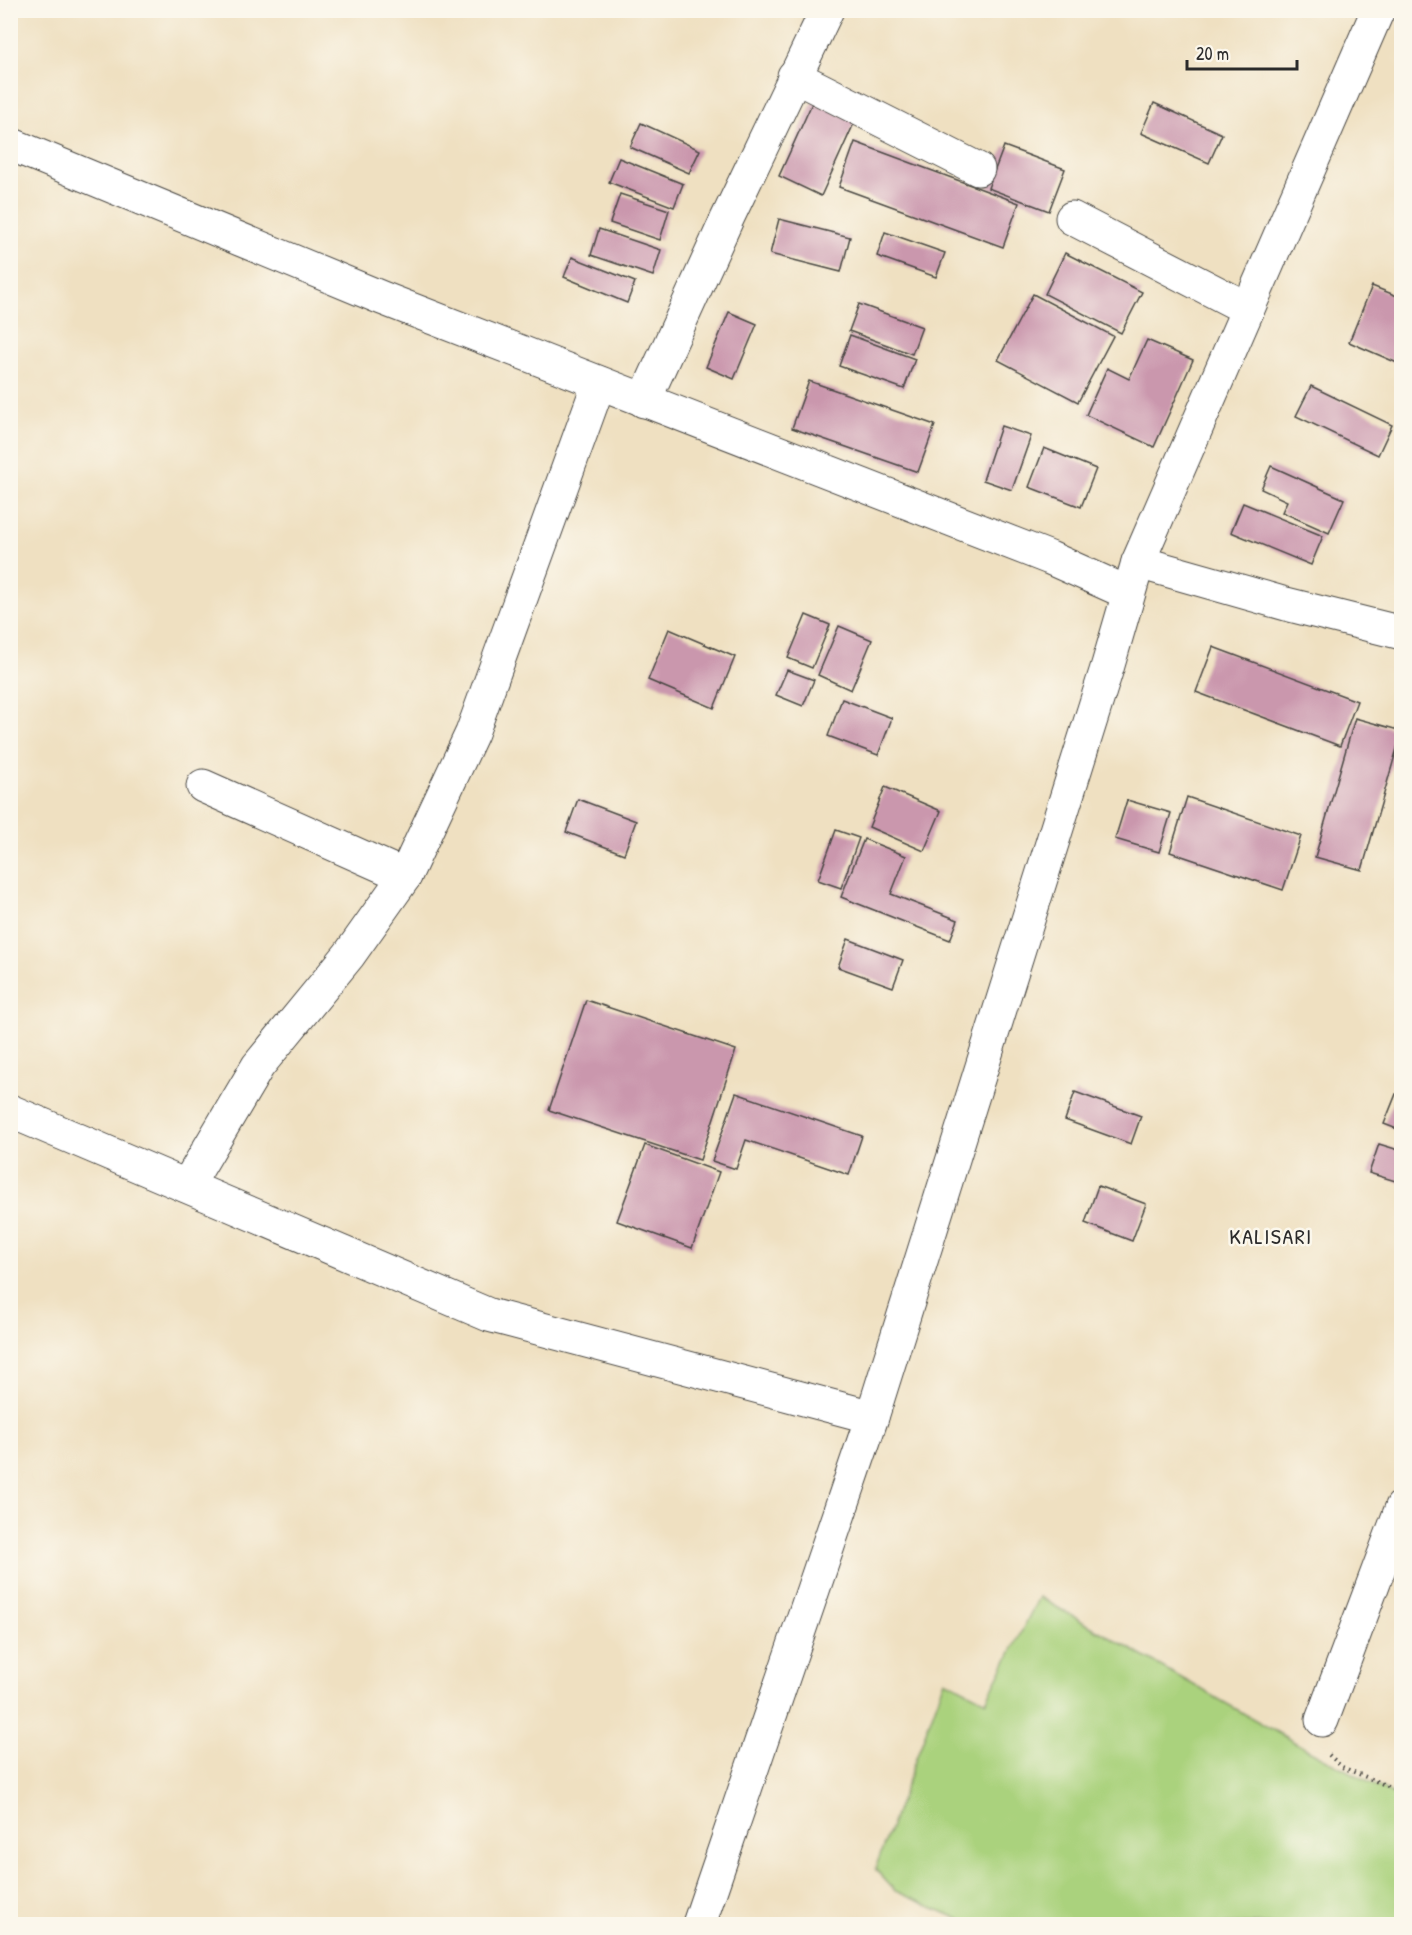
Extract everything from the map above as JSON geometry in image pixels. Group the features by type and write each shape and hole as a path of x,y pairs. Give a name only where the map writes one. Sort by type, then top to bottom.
{"street":[{"path":"644,401 794,76 827,10"},
{"path":"699,1924 872,1417 1108,665 1138,562 1378,10"},
{"path":"794,76 978,169"},
{"path":"10,144 382,298 1050,558 1128,593"},
{"path":"1071,218 1248,309"},
{"path":"187,1186 258,1066 349,955 405,876 472,733 599,383"},
{"path":"1138,562 1401,633"},
{"path":"203,786 405,876"},
{"path":"10,1111 489,1316 872,1417"},
{"path":"1322,1720 1401,1508"}],"path":[{"path":"1322,1720 1322,1738 1328,1754 1342,1767 1401,1792"}],"green space":[{"path":"1039,1597 1310,1751 1401,1799 1401,1924 970,1924 895,1891 875,1869 945,1680 986,1701"}],"building":[{"path":"813,101 855,121 821,196 779,176"},
{"path":"1154,103 1222,134 1209,163 1141,133"},
{"path":"641,123 700,150 689,173 630,147"},
{"path":"855,142 1019,203 1003,247 839,187"},
{"path":"1004,146 1065,169 1049,211 988,188"},
{"path":"619,158 683,184 674,207 609,182"},
{"path":"620,194 669,210 660,240 610,223"},
{"path":"779,219 850,237 841,272 770,254"},
{"path":"599,229 661,250 653,276 591,255"},
{"path":"885,232 945,253 936,277 877,256"},
{"path":"1065,253 1142,292 1121,333 1045,294"},
{"path":"572,257 635,282 627,303 564,277"},
{"path":"1372,286 1402,298 1402,365 1349,342"},
{"path":"1033,294 1113,336 1078,402 998,360"},
{"path":"859,304 922,327 912,354 849,331"},
{"path":"729,312 757,324 734,379 706,367"},
{"path":"850,335 915,359 904,389 839,366"},
{"path":"1147,340 1193,360 1154,447 1086,415 1107,368 1129,379"},
{"path":"809,381 935,425 918,472 792,428"},
{"path":"1311,386 1392,425 1378,455 1296,416"},
{"path":"1001,426 1031,436 1012,490 983,480"},
{"path":"1044,448 1096,469 1081,507 1029,487"},
{"path":"1271,466 1344,499 1329,533 1282,512 1287,501 1261,489"},
{"path":"1243,503 1323,536 1311,565 1231,532"},
{"path":"806,615 830,625 812,668 788,658"},
{"path":"839,626 872,640 851,690 818,675"},
{"path":"669,629 735,657 714,708 648,680"},
{"path":"1213,647 1357,701 1340,746 1196,692"},
{"path":"787,670 814,680 803,706 776,695"},
{"path":"842,699 892,718 878,755 828,736"},
{"path":"1355,718 1402,731 1362,870 1315,857"},
{"path":"885,787 941,811 924,851 869,827"},
{"path":"1187,797 1301,836 1283,890 1170,852"},
{"path":"578,799 636,821 624,854 566,832"},
{"path":"1127,800 1171,813 1159,852 1115,839"},
{"path":"836,830 859,838 841,888 818,880"},
{"path":"864,839 906,856 891,894 958,920 950,940 841,897"},
{"path":"848,939 903,960 893,987 838,967"},
{"path":"586,1000 736,1050 700,1160 549,1110"},
{"path":"1075,1092 1141,1116 1131,1144 1065,1120"},
{"path":"736,1093 862,1136 849,1175 746,1140 736,1169 712,1161"},
{"path":"1396,1094 1402,1096 1402,1131 1384,1124"},
{"path":"1379,1144 1402,1151 1402,1183 1369,1173"},
{"path":"645,1145 719,1172 692,1248 617,1221"},
{"path":"1098,1186 1146,1204 1132,1241 1085,1223"}],"district":[{"name":"KALISARI","path":"1271,1236"}]}
